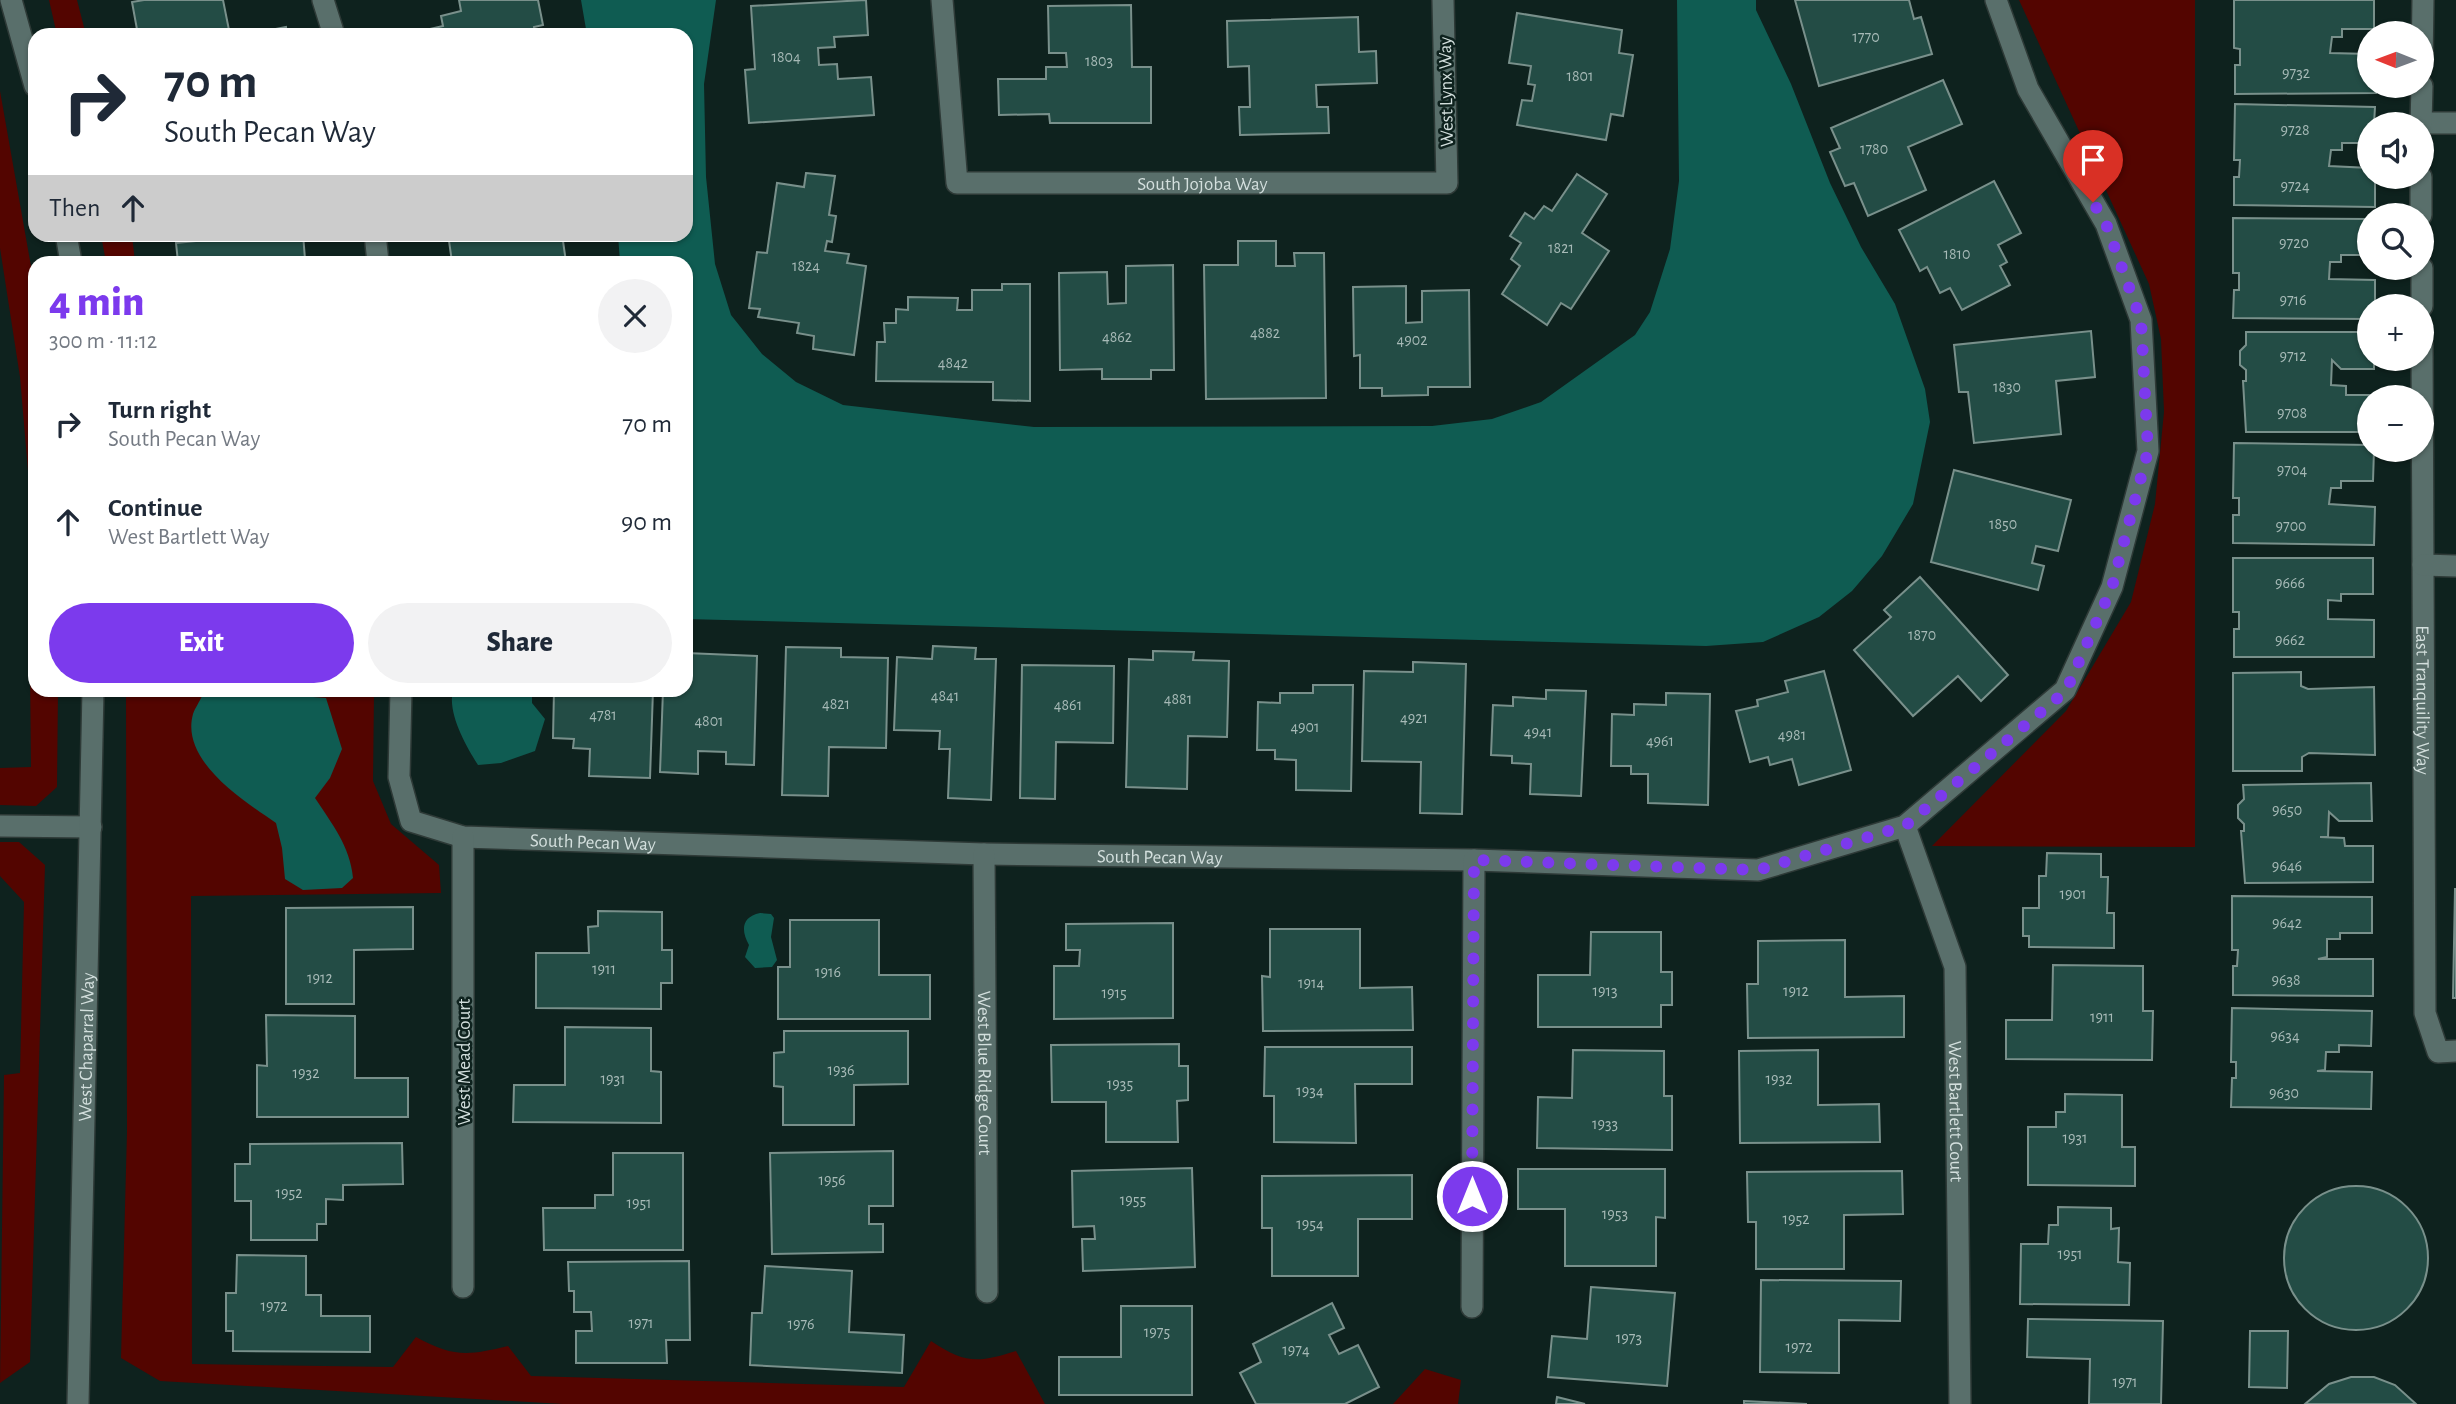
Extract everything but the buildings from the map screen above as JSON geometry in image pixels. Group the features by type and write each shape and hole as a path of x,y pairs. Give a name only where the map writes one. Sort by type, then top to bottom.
{"street":[{"path":"11,0 28,61"},
{"path":"323,0 332,28"},
{"name":"South Jojoba Way","path":"942,0 957,183 1447,183"},
{"name":"West Lynx Way","path":"1443,0 1447,183"},
{"path":"1905,826 2066,691 2112,587 2148,451 2141,320 2106,224 2028,89 1996,0"},
{"path":"2423,0 2423,21"},
{"path":"2434,124 2456,123"},
{"name":"East Tranquility Way","path":"2422,371 2425,1013 2447,1052"},
{"path":"2423,565 2456,566"},
{"name":"West Chaparral Way","path":"78,1404 93,697"},
{"name":"South Pecan Way","path":"401,697 399,776 411,821 463,837 984,854 1474,860 1758,870 1905,826"},
{"path":"0,826 91,827"},
{"name":"West Bartlett Court","path":"1905,826 1955,967 1960,1404"},
{"name":"West Mead Court","path":"463,837 463,1287"},
{"name":"West Blue Ridge Court","path":"984,854 987,1292"},
{"path":"1472,1307 1474,860"}],"shaded area":[{"path":"49,0 77,0 84,28 55,28"},
{"path":"581,0 716,0 704,84 706,177 715,264 731,315 762,354 796,382 843,405 1034,427 1432,426 1492,419 1541,402 1635,335 1650,312 1670,249 1679,181 1677,0 1756,0 1756,10 1791,84 1830,183 1861,247 1895,304 1925,389 1930,422 1913,504 1882,556 1852,591 1819,617 1763,642 1706,646 693,619 693,256 620,256 619,242 693,242 693,28 586,28"},
{"path":"2019,0 2195,0 2195,847 1932,846 2066,711 2131,602 2155,504 2164,412 2161,339 2149,284"},
{"path":"0,91 29,256 28,471 20,377 0,248"},
{"path":"102,242 133,242 134,256 105,256"},
{"path":"30,697 58,697 57,787 36,806 0,805 0,768 31,767"},
{"path":"126,697 374,697 373,781 391,824 439,865 441,893 191,896 192,1364 393,1367 416,1337 440,1348 460,1353 482,1352 508,1346 531,1376 904,1387 931,1341 953,1354 972,1359 991,1358 1016,1351 1045,1404 563,1404 160,1381 121,1358 127,1132"},
{"path":"202,697 326,698 342,749 330,778 315,798 339,836 348,856 353,878 342,888 303,890 285,879 276,823 232,791 205,763 196,748 192,731 193,714"},
{"path":"532,697 532,703 545,719 535,751 501,763 478,765 455,719 452,699"},
{"path":"0,842 19,842 45,865 30,1362 0,1383 4,1075 20,1073 24,902 0,876"},
{"path":"760,913 771,914 774,918 771,937 777,960 772,967 755,968 745,957 749,945 744,925 749,918"},
{"path":"1425,1369 1461,1380 1458,1404 1393,1404"}],"route":[{"path":"1472,1196 1474,860 1758,870 1905,826 2066,691 2112,587 2148,451 2141,320 2106,224 2093,202"}]}
